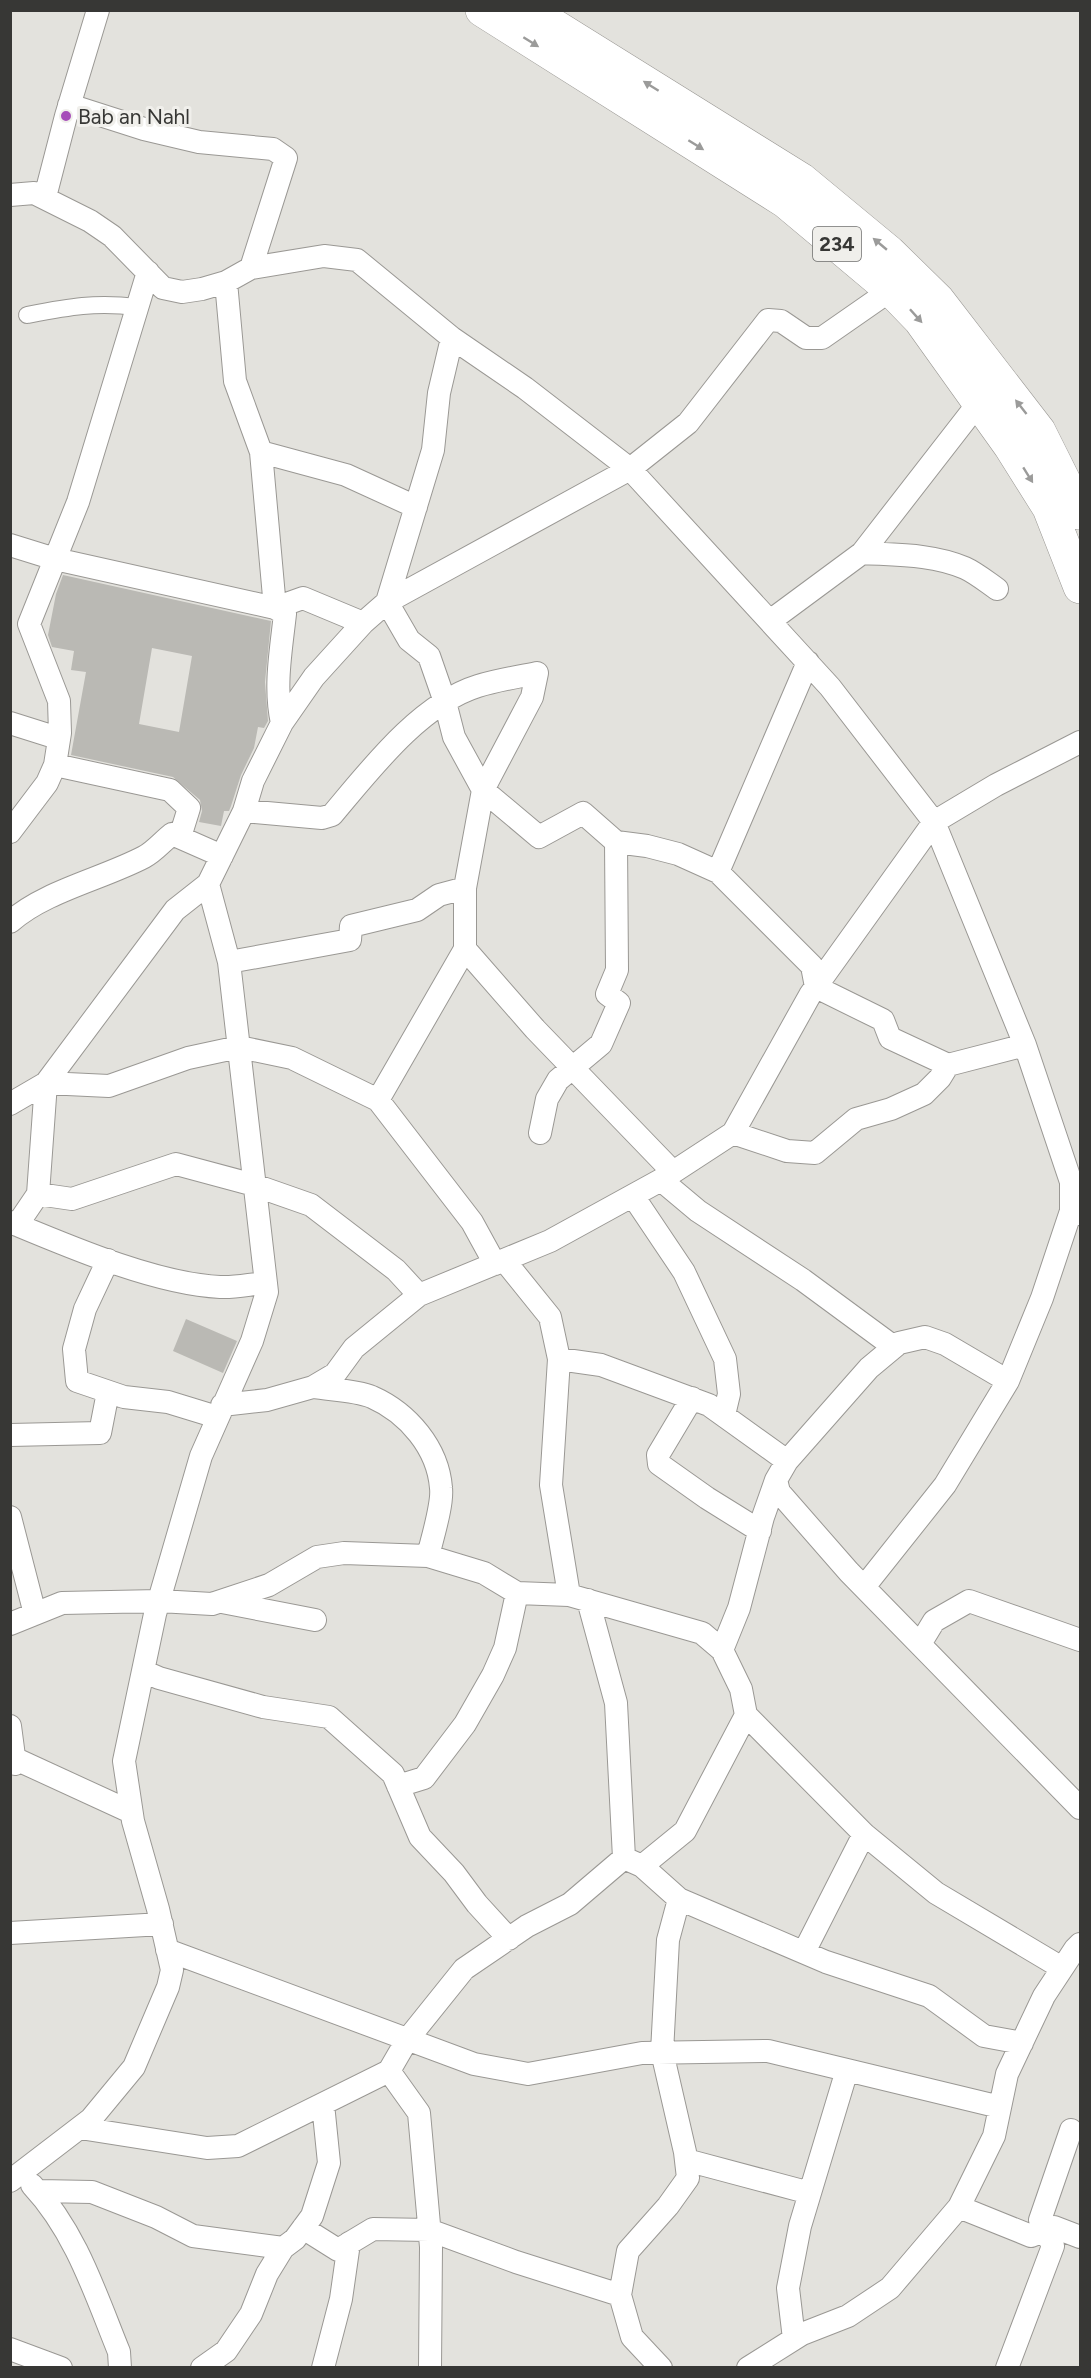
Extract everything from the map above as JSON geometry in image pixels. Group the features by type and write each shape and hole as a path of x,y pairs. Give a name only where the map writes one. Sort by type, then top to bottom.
{"main road":[{"name":"234","path":"482,10 786,202 891,290 920,320 980,401 1049,508 1080,587"},
{"name":"234","path":"530,10 802,180 889,252 938,300 1039,431 1080,513"}],"street":[{"path":"45,197 69,105 98,10"},
{"path":"69,105 144,129 199,142 273,149 286,158 251,268"},
{"path":"10,195 34,193 90,221 112,236 163,288 182,292 226,282 251,268 324,256 357,260 452,338 525,388 630,469 830,687 934,822 1025,1045 1071,1182 1076,1212 1008,1381 945,1485 864,1587"},
{"path":"10,832 48,783 55,765 60,733 59,700 29,624 78,502 148,272"},
{"path":"226,282 235,381 261,452 275,608"},
{"path":"10,1104 46,1083 175,910 208,884 244,812 253,781 282,723 314,677 363,623 387,602 630,469 688,423 768,320 781,321 806,338 822,338 891,290"},
{"path":"27,315 79,305 105,303 137,307"},
{"path":"452,338 439,393 433,450 387,602 409,640 429,656 454,737 483,790 539,837 583,813 616,842 647,846 678,854 718,872 812,966 816,987"},
{"path":"770,621 862,553 980,401"},
{"path":"261,452 346,475 416,507"},
{"path":"10,545 55,559 275,608 285,614 280,654 278,705 282,723"},
{"path":"862,553 919,556 941,561 966,569 997,589"},
{"path":"275,608 303,598 363,623"},
{"path":"718,872 808,662"},
{"path":"244,812 322,818 332,815 394,741 445,702 477,686 537,673 532,697 483,790 465,888 465,949 378,1100"},
{"path":"10,723 48,735 60,733"},
{"path":"108,1260 85,1310 74,1348 77,1381 124,1397 220,1411 313,1387 335,1374 354,1348 419,1295 550,1241 667,1176 733,1133 816,987 934,822 996,785 1080,742"},
{"path":"55,765 170,790 189,808 180,837"},
{"path":"10,922 20,914 77,885 146,857 172,834 222,856"},
{"path":"540,1133 547,1100 558,1080 574,1069 601,1044 619,1003 607,994 617,970 616,842"},
{"path":"120,2367 118,2352 81,2255 50,2204 39,2192 15,2175 92,2119 134,2067 168,1987 172,1970 162,1924 131,1812 124,1761 159,1601 201,1456 252,1341 267,1292 229,962 208,884"},
{"path":"229,962 350,940 351,926 417,910 440,895 465,888"},
{"path":"465,949 698,1211 803,1280 894,1347"},
{"path":"816,987 882,1020 890,1038 948,1065 1025,1045"},
{"path":"46,1083 109,1086 188,1058 239,1047 292,1058 378,1100 500,1262 550,1317 559,1359 551,1485 578,1598 616,1703 633,1862 679,1899 804,1952 929,1996 984,2036 1022,2043"},
{"path":"733,1133 787,1151 815,1153 856,1119 891,1109 924,1094 940,1078 948,1065"},
{"path":"46,1083 38,1194 14,1224 108,1260 170,1279 221,1287 266,1283"},
{"path":"38,1194 72,1199 176,1164 254,1185 310,1205 396,1270 419,1295"},
{"path":"633,1196 684,1272 725,1359 729,1394 724,1415"},
{"path":"722,1650 739,1608 760,1530 782,1471 869,1368 899,1343 925,1337 945,1344 1008,1381"},
{"path":"559,1359 601,1365 709,1405 724,1415 782,1471"},
{"path":"313,1387 370,1396 396,1410 413,1427 434,1455 442,1490 428,1556"},
{"path":"10,1435 100,1433 108,1392"},
{"path":"692,1398 658,1455 659,1464 707,1498 760,1530"},
{"path":"782,1471 778,1492 864,1587 1080,1808"},
{"path":"10,1517 35,1614"},
{"path":"10,1624 62,1603 159,1601 212,1604 270,1585 316,1557 344,1553 428,1556 484,1573 517,1593 578,1598 702,1633 722,1650 741,1689 746,1716 864,1834 936,1893 1062,1968"},
{"path":"398,1786 424,1778 465,1724 493,1675 505,1648 517,1593"},
{"path":"920,1644 934,1621 969,1600 1080,1640"},
{"path":"219,1602 315,1620"},
{"path":"142,1671 159,1678 263,1707 329,1717 393,1774 420,1837 454,1873 477,1904 509,1939"},
{"path":"81,2128 207,2148 238,2146 389,2071 407,2040 464,1969 527,1926 570,1904 685,1831 746,1716"},
{"path":"10,1726 15,1764 20,1761 131,1812"},
{"path":"804,1952 864,1834"},
{"path":"661,2367 632,2337 620,2295 628,2251 668,2206 688,2178 662,2052 668,1940 679,1899"},
{"path":"10,1933 162,1924"},
{"path":"748,2367 794,2339 848,2316 890,2288 959,2207 994,2136 1007,2074 1044,1996 1080,1944"},
{"path":"167,1950 474,2064 528,2074 642,2053 768,2051 1000,2107"},
{"path":"794,2339 788,2288 800,2226 847,2070"},
{"path":"389,2071 419,2113 429,2230 430,2367"},
{"path":"202,2367 226,2351 251,2314 267,2274 283,2248 295,2239 312,2216 329,2163 323,2104"},
{"path":"1007,2367 1053,2246 1040,2220 1071,2130"},
{"path":"686,2160 810,2193"},
{"path":"39,2192 92,2192 156,2217 193,2236 283,2248"},
{"path":"959,2207 1031,2236 1054,2227 1080,2236"},
{"path":"303,2228 338,2250 373,2229 429,2230 516,2262 620,2295"},
{"path":"323,2367 341,2299 349,2243"},
{"path":"10,2349 61,2367"}],"building":[{"path":"63,575 271,621 265,682 268,721 264,728 258,727 254,748 241,775 229,811 224,811 221,826 199,822 202,811 200,800 173,777 71,755 86,672 71,670 74,651 52,647 48,635 56,594","holes":["152,648 192,656 179,732 139,724"]},
{"path":"186,1319 237,1341 223,1373 173,1351"}],"place":[{"name":"Bab an Nahl","path":"66,116"}]}
